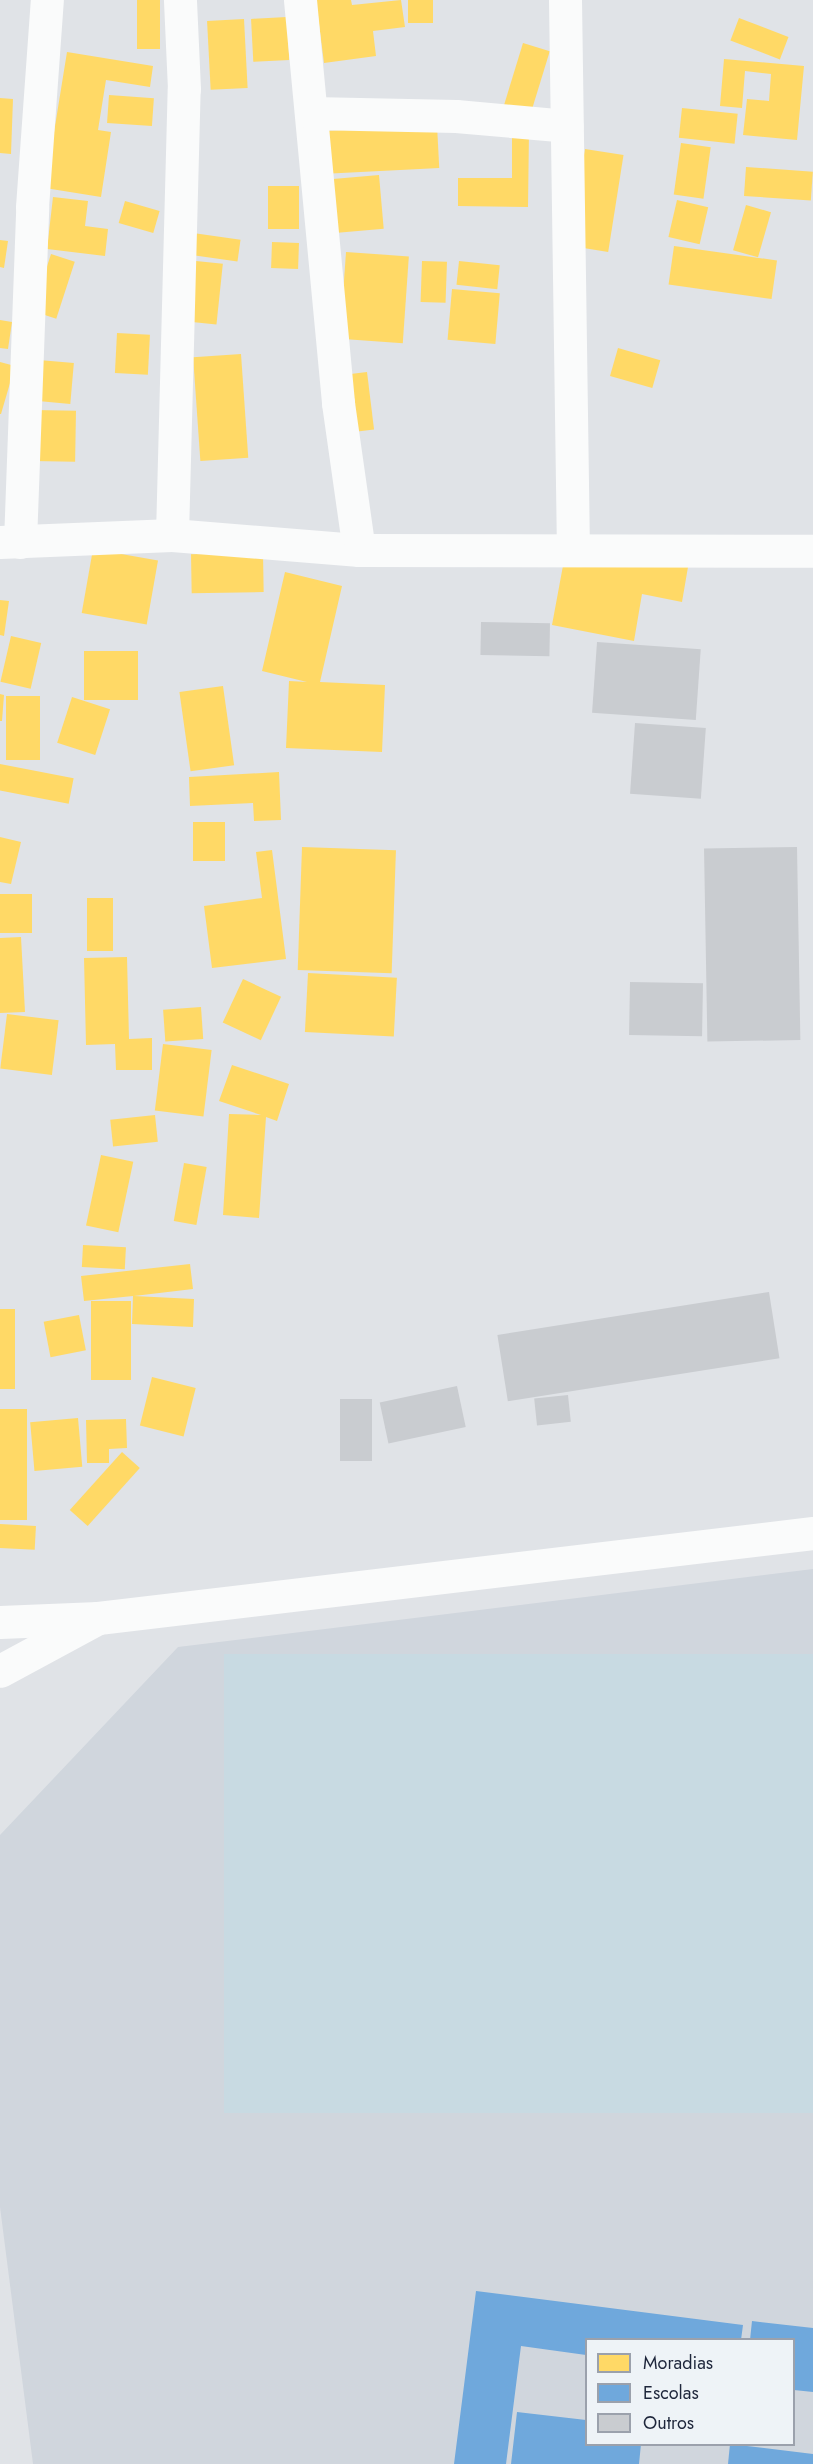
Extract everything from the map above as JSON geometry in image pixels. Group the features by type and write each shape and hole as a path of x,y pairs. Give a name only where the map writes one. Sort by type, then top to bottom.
{"street":[{"path":"47,0 10,542 172,535 359,550 813,551"},
{"path":"172,535 184,89 180,0"},
{"path":"300,0 338,403 359,550"},
{"path":"565,0 573,549"},
{"path":"311,113 456,116 567,126"},
{"path":"0,1622 99,1618 813,1533"},
{"path":"0,1671 99,1618"}],"shaded area":[{"path":"813,1569 813,2464 33,2464 0,2207 0,1835 178,1647"},
{"path":"224,1654 813,1654 813,2113 224,2113"}],"building: Moradias":[{"path":"137,0 160,0 160,49 137,49"},
{"path":"316,0 351,0 352,5 401,0 405,27 373,31 376,56 324,63"},
{"path":"408,0 433,0 433,23 408,23"},
{"path":"287,17 289,60 253,62 251,19"},
{"path":"739,18 788,37 780,59 730,40"},
{"path":"244,19 248,88 211,90 207,21"},
{"path":"523,43 550,51 529,119 502,111"},
{"path":"67,52 153,66 150,87 106,80 98,130 111,132 101,197 45,188"},
{"path":"724,59 804,66 797,140 743,135 747,99 769,101 771,74 745,71 742,108 720,106"},
{"path":"109,95 154,98 152,126 107,123"},
{"path":"0,98 13,99 11,154 0,153"},
{"path":"682,108 738,114 735,144 679,138"},
{"path":"437,125 439,168 326,174 324,131"},
{"path":"512,131 529,131 528,207 458,206 458,178 512,178"},
{"path":"681,143 711,147 703,199 674,194"},
{"path":"585,149 624,155 608,252 570,246"},
{"path":"746,167 813,172 811,201 744,196"},
{"path":"379,175 384,229 335,233 330,179"},
{"path":"268,186 299,186 299,229 268,229"},
{"path":"53,197 88,201 85,226 108,229 105,256 47,249"},
{"path":"677,200 708,207 700,244 668,237"},
{"path":"125,201 160,211 153,233 119,223"},
{"path":"746,205 771,212 758,257 733,250"},
{"path":"193,233 241,240 237,261 190,255"},
{"path":"0,240 8,241 4,268 0,267"},
{"path":"272,242 299,243 298,269 271,268"},
{"path":"674,246 777,260 772,299 669,285"},
{"path":"346,252 409,256 403,343 340,339"},
{"path":"51,254 75,262 56,319 32,311"},
{"path":"196,261 223,264 216,324 190,322"},
{"path":"422,261 447,262 446,303 421,302"},
{"path":"459,261 500,265 497,289 456,285"},
{"path":"452,289 500,293 495,344 448,340"},
{"path":"0,320 12,322 8,349 0,348"},
{"path":"117,333 150,335 148,375 115,373"},
{"path":"618,348 660,360 652,388 610,376"},
{"path":"241,354 248,458 200,461 193,357"},
{"path":"39,360 74,363 70,404 35,401"},
{"path":"0,362 15,366 1,414 0,414"},
{"path":"367,372 374,430 345,433 338,376"},
{"path":"33,410 76,411 75,462 32,461"},
{"path":"567,544 688,567 682,602 642,594 634,641 552,625"},
{"path":"93,549 158,560 147,624 82,613"},
{"path":"263,553 264,592 192,593 191,554"},
{"path":"285,572 342,586 320,682 385,685 382,752 286,748 289,681 307,682 262,671"},
{"path":"0,600 9,601 4,636 0,635"},
{"path":"11,636 41,643 31,689 0,682"},
{"path":"84,651 138,651 138,700 84,700"},
{"path":"223,686 234,765 191,771 179,692"},
{"path":"0,694 4,695 2,721 0,721"},
{"path":"6,696 40,696 40,760 6,760"},
{"path":"72,697 110,709 95,755 57,743"},
{"path":"0,764 74,778 69,804 0,790"},
{"path":"279,772 281,820 254,821 253,803 190,806 189,777"},
{"path":"193,822 225,822 225,861 193,861"},
{"path":"0,837 21,842 11,884 0,882"},
{"path":"302,847 396,850 392,973 298,970"},
{"path":"272,850 286,959 212,968 204,906 262,898 256,852"},
{"path":"0,894 32,894 32,933 0,933"},
{"path":"87,898 113,898 113,951 87,951"},
{"path":"21,937 25,1012 0,1013 0,938"},
{"path":"127,957 129,1039 152,1038 152,1070 116,1070 115,1044 86,1045 84,958"},
{"path":"308,973 397,978 394,1037 305,1032"},
{"path":"243,979 281,997 261,1040 223,1023"},
{"path":"201,1007 203,1039 165,1042 163,1010"},
{"path":"7,1014 59,1020 52,1075 0,1069"},
{"path":"163,1044 212,1050 203,1116 155,1111"},
{"path":"232,1065 289,1084 277,1121 266,1117 259,1218 223,1215 229,1114 261,1115 219,1101"},
{"path":"155,1115 158,1142 113,1147 110,1120"},
{"path":"101,1155 133,1162 118,1232 86,1225"},
{"path":"184,1163 207,1167 196,1225 174,1221"},
{"path":"83,1245 126,1247 125,1269 82,1267"},
{"path":"190,1264 193,1289 134,1296 194,1299 193,1327 132,1324 133,1296 84,1301 81,1276"},
{"path":"91,1301 131,1301 131,1380 91,1380"},
{"path":"0,1309 15,1309 15,1389 0,1389"},
{"path":"79,1315 86,1350 51,1357 44,1322"},
{"path":"152,1377 196,1388 184,1436 140,1426"},
{"path":"0,1409 27,1409 27,1520 0,1520"},
{"path":"78,1418 82,1467 34,1471 30,1422"},
{"path":"126,1419 127,1448 109,1449 109,1463 87,1463 86,1420"},
{"path":"122,1452 140,1468 88,1526 70,1510"},
{"path":"0,1524 36,1526 35,1550 0,1548"}],"building: Escolas":[{"path":"476,2291 743,2325 741,2338 585,2338 585,2355 521,2346 506,2464 454,2464"},
{"path":"752,2321 813,2328 813,2392 795,2390 795,2338 750,2338"},
{"path":"517,2412 585,2420 585,2446 641,2446 639,2464 511,2464"},
{"path":"730,2446 813,2454 813,2464 728,2464"}],"building: Outros":[{"path":"481,622 550,623 549,656 480,655"},
{"path":"597,642 701,649 696,720 592,713"},
{"path":"635,723 706,728 701,799 630,794"},
{"path":"797,847 800,1040 707,1042 704,849"},
{"path":"630,982 703,983 702,1036 629,1035"},
{"path":"769,1292 779,1358 508,1401 497,1335"},
{"path":"457,1386 466,1427 388,1444 380,1402"},
{"path":"568,1395 571,1422 537,1425 534,1399"},
{"path":"340,1399 372,1399 372,1461 340,1461"}]}
